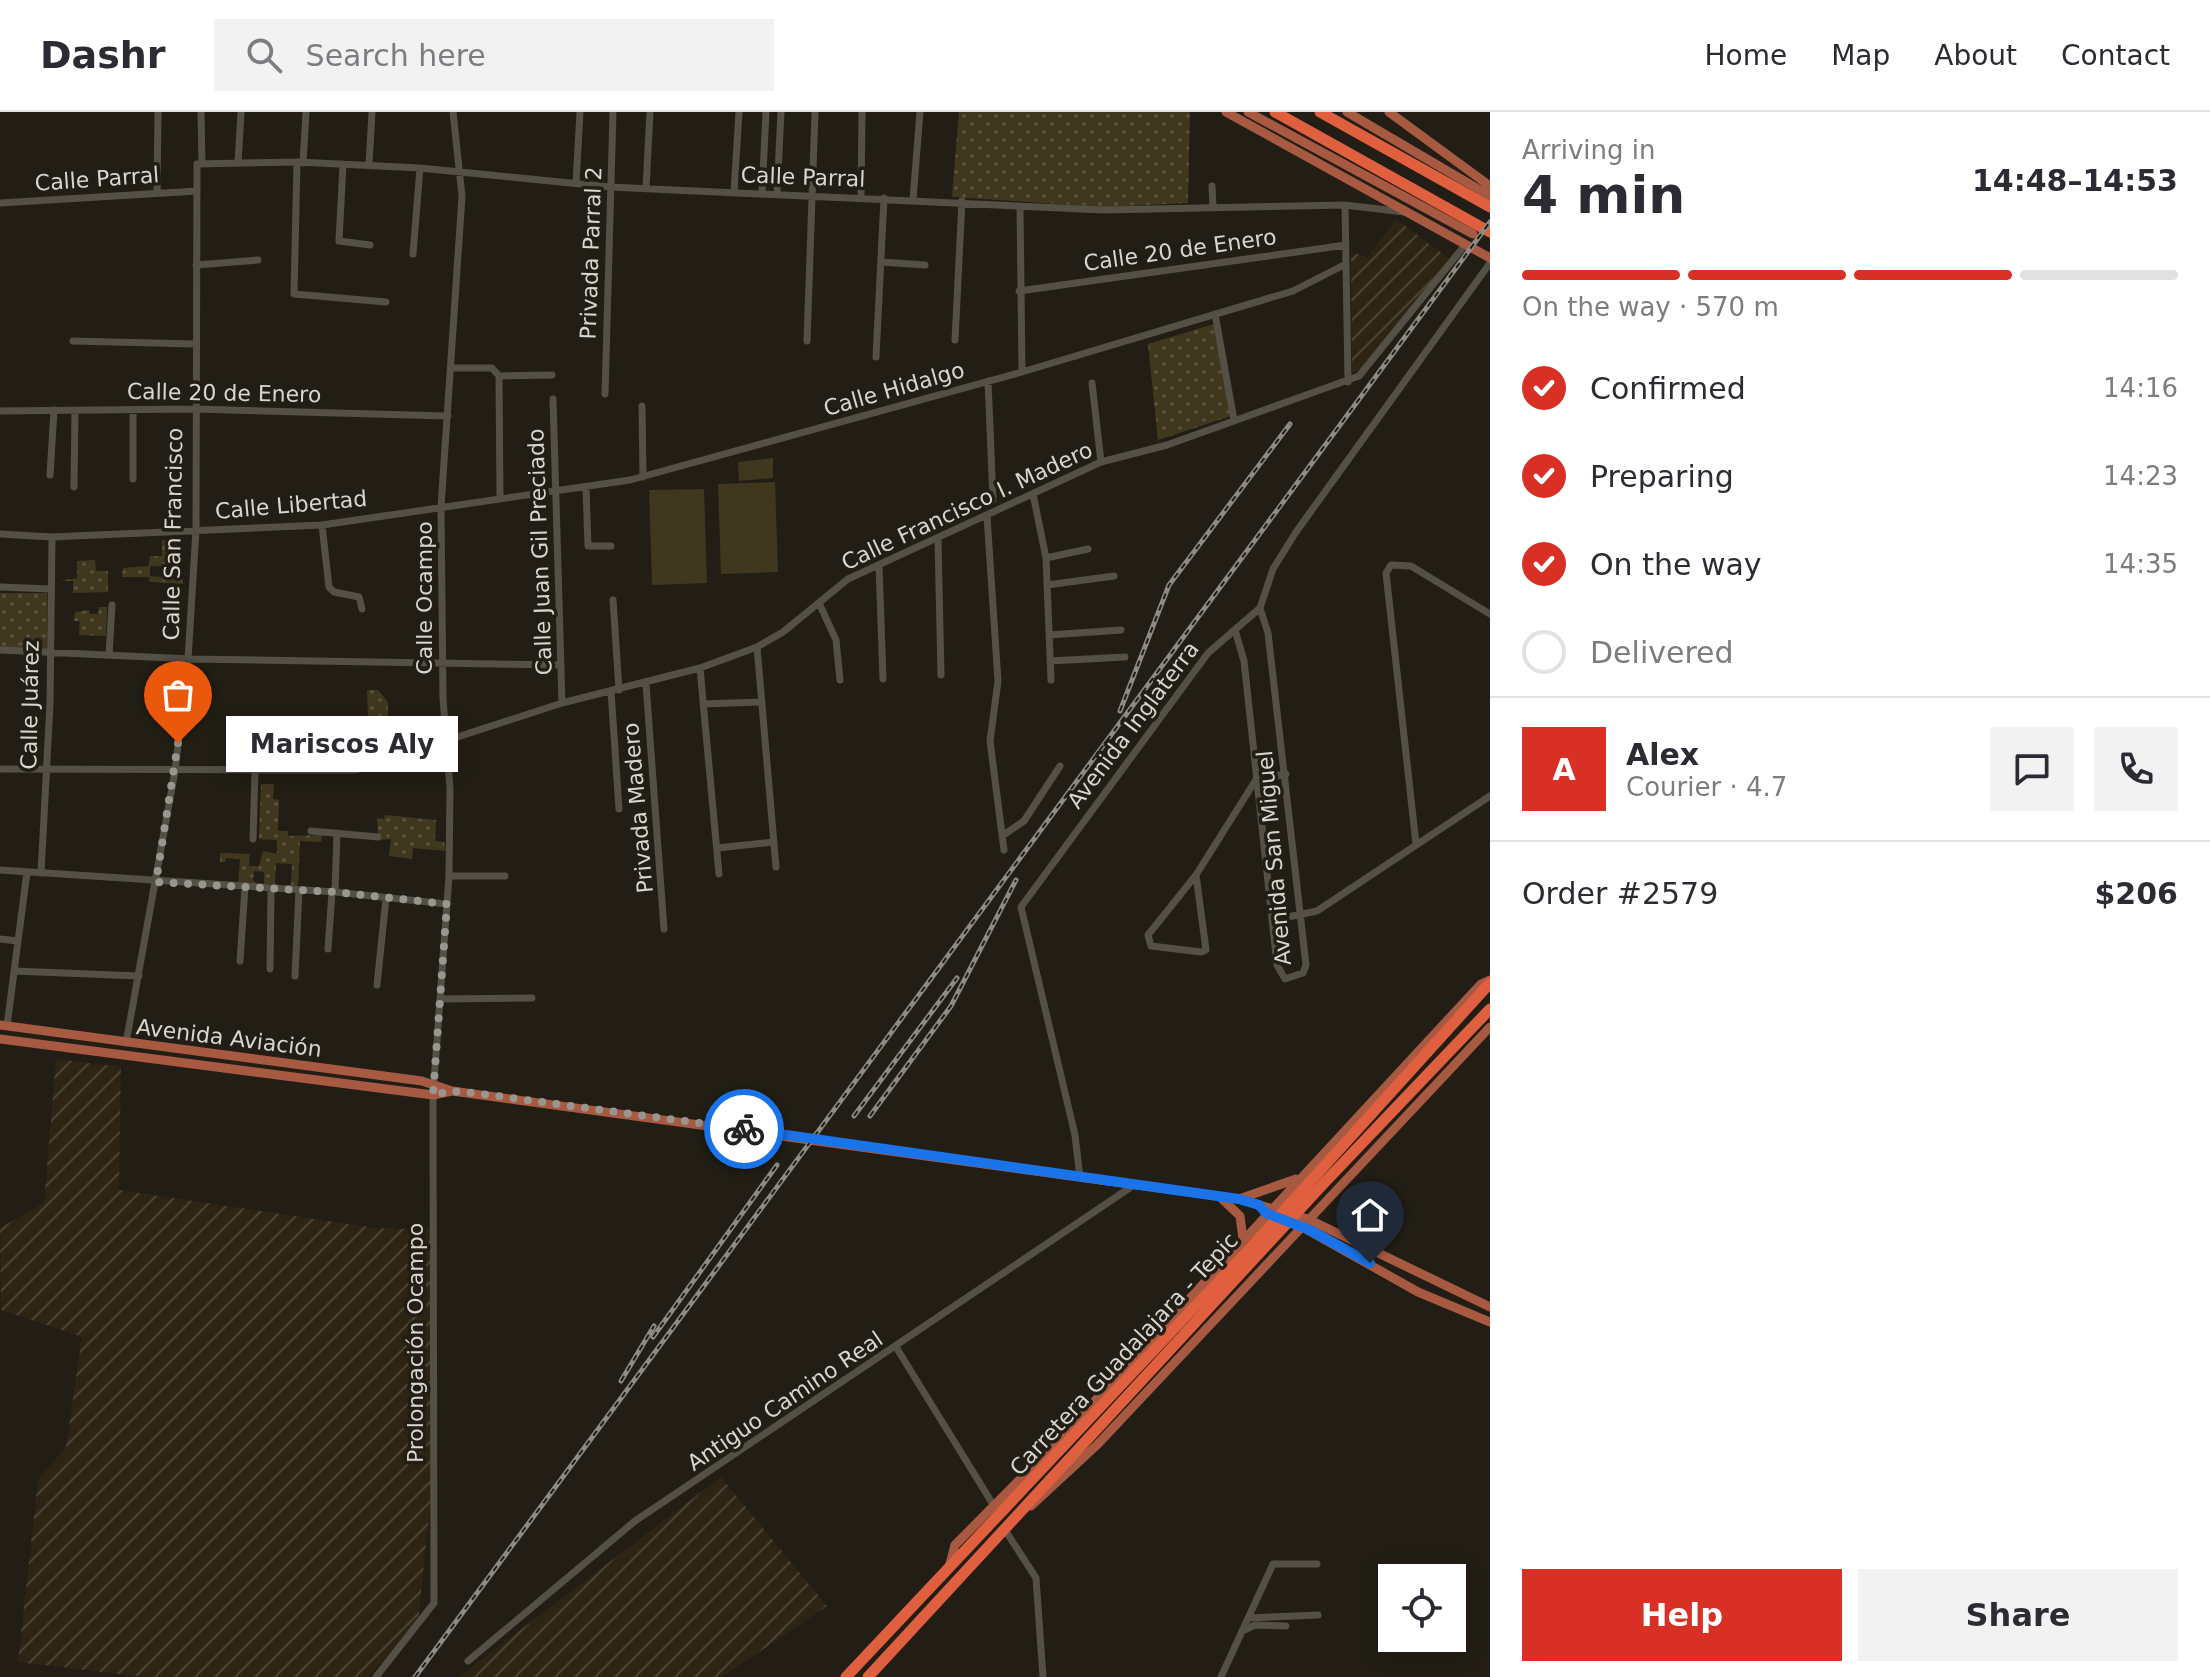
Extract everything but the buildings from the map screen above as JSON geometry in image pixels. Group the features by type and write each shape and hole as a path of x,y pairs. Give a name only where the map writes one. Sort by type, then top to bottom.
{"highway":[{"path":"1275,112 1490,232"},
{"path":"1320,112 1490,208"},
{"name":"Carretera Guadalajara - Tepic","path":"868,1677 1009,1526 1255,1252 1490,982"},
{"name":"Carretera Guadalajara - Tepic","path":"1321,1178 1490,1009"},
{"name":"Carretera Guadalajara - Tepic","path":"846,1677 1255,1252"}],"main road":[{"path":"1226,112 1490,260"},
{"path":"1235,112 1248,124"},
{"path":"1248,112 1473,234"},
{"path":"1347,112 1490,196"},
{"path":"1389,112 1490,186"},
{"name":"Calle Francisco I. Madero","path":"1465,245 1490,208"},
{"path":"1255,1252 1266,1208 1481,984 1490,982"},
{"name":"Avenida Aviación","path":"3,1026 1239,1199 1304,1222"},
{"path":"948,1572 955,1545 1255,1252 1304,1222 1490,1027"},
{"name":"Avenida Aviación","path":"0,1039 433,1095 452,1091"},
{"path":"1315,1160 1311,1170 1315,1182 1323,1186 1339,1184"},
{"path":"1239,1199 1299,1177"},
{"path":"1220,1197 1236,1210 1255,1252"},
{"path":"1304,1222 1490,1307"},
{"path":"1304,1222 1418,1292 1490,1322"}],"street":[{"path":"157,193 158,112"},
{"name":"Calle San Francisco","path":"126,1043 175,771 188,659 196,530 194,409 201,112"},
{"path":"238,163 241,112"},
{"path":"306,112 300,162 294,294 386,302"},
{"path":"369,165 372,112"},
{"name":"Calle Ocampo","path":"434,1084 449,876 450,766 442,663 441,507 462,196 453,112"},
{"name":"Privada Parral 2","path":"576,183 580,112"},
{"name":"Privada Parral 2","path":"605,394 613,112"},
{"path":"646,188 650,112"},
{"path":"734,192 739,112"},
{"path":"762,193 766,112"},
{"path":"777,194 781,112"},
{"path":"807,341 815,112"},
{"path":"861,197 862,112"},
{"path":"913,199 920,112"},
{"name":"Calle Parral","path":"200,164 300,162 369,165 460,170 610,187 1104,210 1345,205 1407,212"},
{"path":"343,164 339,241 370,245"},
{"path":"413,254 420,168"},
{"path":"1212,186 1213,207"},
{"name":"Calle Parral","path":"0,203 197,191"},
{"path":"876,357 884,198"},
{"path":"955,340 962,201"},
{"path":"1345,205 1348,382"},
{"path":"1020,206 1022,372"},
{"name":"Calle 20 de Enero","path":"1019,291 1346,245"},
{"name":"Calle Francisco I. Madero","path":"0,769 356,770 562,703 700,668 757,647 783,632 848,579 1101,462 1167,445 1348,382 1373,363 1465,245"},
{"path":"196,265 258,260"},
{"path":"1260,608 1273,569 1296,532 1490,260"},
{"path":"881,262 925,265"},
{"name":"Calle Hidalgo","path":"441,507 643,477 1022,372 1293,291 1346,264"},
{"path":"1215,314 1234,420"},
{"path":"73,341 195,344"},
{"path":"451,368 492,368 499,376 500,499"},
{"path":"499,376 552,375"},
{"path":"988,381 993,500"},
{"path":"1092,383 1101,462"},
{"name":"Calle Juan Gil Preciado","path":"553,399 562,703"},
{"path":"642,406 643,477"},
{"name":"Calle 20 de Enero","path":"0,411 194,409 448,416"},
{"path":"50,475 54,410"},
{"path":"74,487 75,410"},
{"path":"133,410 133,479"},
{"path":"586,487 587,542 590,548 611,546"},
{"path":"1033,494 1046,558 1051,680"},
{"name":"Calle Libertad","path":"0,534 52,537 322,525 441,507"},
{"path":"987,516 998,681 990,741 1004,850"},
{"path":"322,525 329,587 334,592 359,597 362,609"},
{"name":"Calle Juárez","path":"41,873 47,769 52,537"},
{"path":"938,539 941,675"},
{"path":"1046,558 1088,549"},
{"path":"1416,844 1386,573 1391,565 1402,563 1411,566 1490,614"},
{"path":"879,565 883,679"},
{"path":"1047,585 1114,576"},
{"path":"0,587 51,589"},
{"path":"613,600 619,809"},
{"path":"819,603 836,640 840,680"},
{"path":"109,655 112,605"},
{"name":"Avenida Inglaterra","path":"1080,1178 1075,1135 1021,907 1208,653 1260,608"},
{"name":"Avenida San Miguel","path":"1235,630 1244,661 1277,965 1285,979 1292,980 1303,973 1306,965 1268,633 1260,608"},
{"path":"1049,635 1121,630"},
{"path":"757,647 776,867"},
{"path":"0,650 188,659 561,665"},
{"path":"1050,661 1125,657"},
{"path":"700,668 719,874"},
{"name":"Privada Madero","path":"646,684 664,929"},
{"path":"703,704 761,702"},
{"path":"1002,836 1024,821 1060,766"},
{"path":"253,839 255,771"},
{"path":"1196,875 1206,950 1151,946 1148,935 1196,875 1257,778 1286,774"},
{"path":"1273,920 1300,917 1317,911 1490,796"},
{"path":"311,831 378,837"},
{"path":"328,949 337,833"},
{"path":"717,848 774,842"},
{"path":"0,870 334,892 447,904"},
{"path":"3,1026 27,872"},
{"path":"449,876 505,876"},
{"path":"240,961 245,887"},
{"path":"270,969 271,889"},
{"path":"295,976 299,890"},
{"path":"377,985 386,898"},
{"path":"0,939 18,941"},
{"path":"14,971 139,976"},
{"path":"440,999 532,998"},
{"name":"Prolongación Ocampo","path":"376,1677 434,1603 434,1084"},
{"name":"Antiguo Camino Real","path":"468,1661 635,1521 1134,1185"},
{"path":"896,1347 994,1506"},
{"path":"1009,1526 1036,1578 1043,1677"},
{"path":"1221,1677 1273,1564 1317,1564"},
{"path":"1248,1618 1318,1615"},
{"path":"1242,1631 1255,1625 1286,1626"}],"shaded area":[{"path":"959,112 1190,112 1188,203 1103,207 952,197"},
{"path":"1396,219 1451,260 1364,370 1352,372 1351,252 1368,257"},
{"path":"1214,324 1231,416 1158,440 1148,344"},
{"path":"773,458 773,478 739,481 738,462"},
{"path":"775,482 778,572 721,574 718,484"},
{"path":"704,489 707,583 652,585 649,490"},
{"path":"162,540 172,540 171,567 150,566 150,576 183,579 183,584 150,582 149,577 122,577 123,568 149,566 150,556 162,556"},
{"path":"95,560 96,571 108,571 108,592 73,593 73,581 60,581 77,578 77,561"},
{"path":"0,593 47,593 47,650 0,647"},
{"path":"99,607 107,607 106,636 79,635 80,621 74,621 75,612 89,610 90,614 98,614"},
{"path":"367,690 378,690 388,702 388,754 378,757 376,722 368,722"},
{"path":"261,784 274,784 273,799 279,800 278,831 288,831 288,836 322,835 321,842 300,841 298,886 291,886 292,864 276,863 275,884 264,884 264,872 254,871 253,880 257,884 238,883 240,859 226,858 225,862 220,862 220,853 250,854 249,866 259,866 263,851 277,854 277,840 259,839"},
{"path":"385,815 436,820 435,841 444,842 446,851 413,848 412,859 389,856 391,839 378,840 377,818 384,819"},
{"path":"56,1059 121,1067 119,1190 375,1228 432,1230 433,1477 418,1622 368,1677 145,1677 18,1662 38,1480 66,1447 82,1337 1,1310 0,1228 44,1203"},
{"path":"721,1477 827,1606 722,1677 459,1677"}],"railway":[{"path":"415,1677 1490,222"},
{"path":"1120,711 1169,585 1290,424"},
{"path":"870,1116 951,1006 1016,880"},
{"path":"854,1116 957,978"},
{"path":"653,1337 777,1165"},
{"path":"621,1381 654,1326"}],"way so far":[{"path":"178,743 156,882 335,892 447,904 433,1095 452,1091 474,1093 744,1129"}],"place":[{"name":"Mariscos Aly","path":"178,743"}],"route":[{"path":"744,1129 1239,1199 1259,1205 1266,1213 1310,1230 1370,1263"}]}
